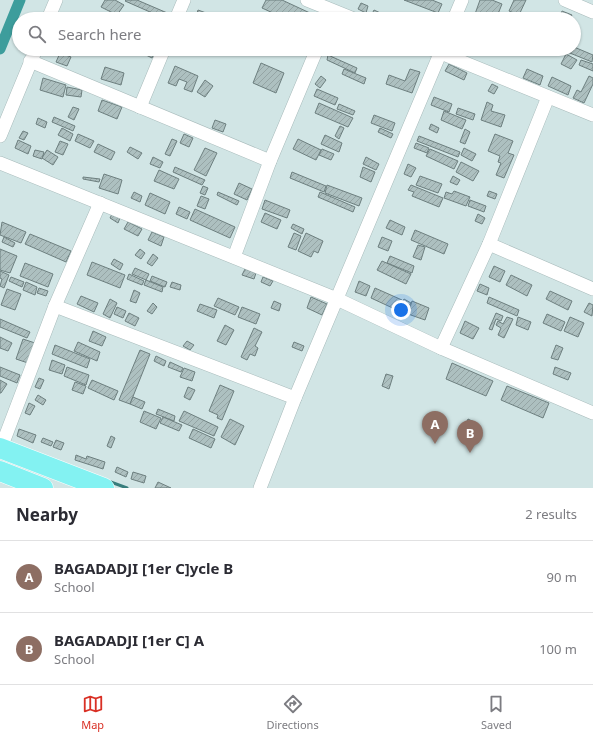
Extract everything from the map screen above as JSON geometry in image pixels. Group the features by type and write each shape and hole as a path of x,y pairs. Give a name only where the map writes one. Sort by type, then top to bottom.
{"main road":[{"path":"1,448 104,488"},
{"path":"0,471 44,488"}],"street":[{"path":"51,12 56,0"},
{"path":"179,12 184,0"},
{"path":"307,0 326,12"},
{"path":"457,12 462,0"},
{"path":"565,0 593,12"},
{"path":"0,136 33,56"},
{"path":"140,107 161,56"},
{"path":"234,257 270,161 313,56"},
{"path":"260,488 295,398 337,299 436,56"},
{"path":"452,56 593,115"},
{"path":"30,62 270,161"},
{"path":"442,348 489,244 548,97"},
{"path":"0,163 337,299 442,348 593,413"},
{"path":"1,448 56,306 100,203"},
{"path":"489,244 593,289"},
{"path":"56,306 295,398"}],"building":[{"path":"105,0 115,0 124,5 119,12 111,12 101,7"},
{"path":"137,0 165,12 150,12 125,1"},
{"path":"266,0 282,0 308,12 271,12 262,8"},
{"path":"404,0 432,0 442,4 438,12"},
{"path":"480,0 492,0 502,4 499,12 476,12"},
{"path":"514,0 526,0 520,12 509,11"},
{"path":"361,3 368,6 366,12 358,9"},
{"path":"581,50 593,55 592,62 577,56 581,56"},
{"path":"59,56 71,57 67,66 56,62"},
{"path":"328,56 330,56 357,68 355,73 327,60"},
{"path":"565,56 570,56 577,60 571,69 561,64"},
{"path":"581,60 593,64 593,71 579,65"},
{"path":"261,63 284,73 276,93 253,83"},
{"path":"449,64 467,73 464,80 445,71"},
{"path":"175,66 198,76 192,92 184,89 187,82 179,79 176,86 168,83"},
{"path":"105,67 124,73 121,85 101,79"},
{"path":"344,69 366,78 364,84 342,74"},
{"path":"410,69 420,72 412,93 386,84 389,75 405,81"},
{"path":"527,69 543,76 540,85 523,78"},
{"path":"321,76 326,80 320,88 315,84"},
{"path":"589,76 593,78 593,84 584,103 573,98 577,90 581,92"},
{"path":"552,77 571,86 568,95 548,86"},
{"path":"43,78 66,85 63,97 40,90"},
{"path":"205,80 213,86 205,97 197,92"},
{"path":"492,84 498,87 494,94 488,91"},
{"path":"67,87 82,90 81,97 66,95"},
{"path":"317,89 338,98 335,105 314,96"},
{"path":"434,97 452,104 449,112 431,105"},
{"path":"102,100 122,107 117,119 98,111"},
{"path":"487,102 493,105 491,111 505,115 501,127 481,120"},
{"path":"319,103 353,118 348,127 315,113"},
{"path":"339,104 355,111 353,115 337,109"},
{"path":"73,107 79,109 74,120 68,117"},
{"path":"458,108 475,114 473,120 456,114"},
{"path":"444,111 466,120 462,129 441,120"},
{"path":"374,115 395,123 392,131 371,123"},
{"path":"54,117 75,126 73,131 52,122"},
{"path":"38,118 47,122 45,128 36,124"},
{"path":"215,120 226,124 223,132 212,128"},
{"path":"431,124 439,128 437,133 429,129"},
{"path":"340,126 344,128 339,139 335,136"},
{"path":"62,128 73,134 70,141 58,135"},
{"path":"380,128 393,134 391,138 378,132"},
{"path":"465,129 470,132 465,144 460,142"},
{"path":"23,131 28,133 24,140 19,138"},
{"path":"78,134 94,141 90,148 75,141"},
{"path":"184,134 193,138 189,147 180,143"},
{"path":"495,134 513,141 508,153 514,155 504,178 496,175 501,163 498,162 500,156 488,151"},
{"path":"325,135 342,143 339,152 321,144"},
{"path":"419,136 460,152 458,157 417,141"},
{"path":"172,139 177,141 170,156 165,154"},
{"path":"298,139 321,150 316,160 293,149"},
{"path":"18,140 31,146 28,154 15,148"},
{"path":"60,141 68,144 63,155 55,152"},
{"path":"416,143 429,148 427,153 414,148"},
{"path":"98,144 115,152 111,160 94,152"},
{"path":"130,147 142,153 138,159 127,152"},
{"path":"205,148 217,153 206,176 194,170"},
{"path":"464,148 476,154 472,161 461,155"},
{"path":"322,149 334,154 331,160 319,155"},
{"path":"430,149 458,161 454,169 426,156"},
{"path":"35,150 44,152 42,159 33,156"},
{"path":"47,150 58,157 53,165 42,158"},
{"path":"153,157 163,162 160,168 150,164"},
{"path":"366,157 379,164 376,170 363,164"},
{"path":"461,162 479,171 473,181 456,172"},
{"path":"408,164 416,168 411,177 404,174"},
{"path":"175,167 205,180 202,185 173,172"},
{"path":"363,167 375,172 371,182 360,177"},
{"path":"159,170 179,179 174,189 154,181"},
{"path":"292,172 326,186 324,192 290,178"},
{"path":"104,174 122,180 118,194 99,188"},
{"path":"420,176 442,184 438,193 416,185"},
{"path":"453,176 460,180 457,185 450,182"},
{"path":"83,177 100,179 99,182 83,179"},
{"path":"239,183 252,189 247,200 234,194"},
{"path":"327,185 362,198 359,206 325,193"},
{"path":"411,185 443,198 439,207 412,196 414,192 408,190"},
{"path":"203,186 208,188 205,195 200,193"},
{"path":"454,191 470,197 466,206 444,198 446,192 452,194"},
{"path":"489,191 497,194 495,199 487,196"},
{"path":"134,192 142,196 140,202 131,198"},
{"path":"218,192 239,201 237,205 217,195"},
{"path":"320,192 355,207 353,212 318,197"},
{"path":"150,193 170,202 165,214 145,205"},
{"path":"201,196 209,199 205,209 197,206"},
{"path":"265,200 290,210 287,218 262,209"},
{"path":"470,200 486,206 484,212 468,206"},
{"path":"179,207 190,212 187,219 176,214"},
{"path":"195,209 235,227 230,238 190,220"},
{"path":"265,213 281,220 277,229 261,222"},
{"path":"112,214 120,218 118,223 110,218"},
{"path":"478,214 485,218 482,224 475,221"},
{"path":"390,220 405,227 402,235 386,228"},
{"path":"2,222 26,232 21,243 0,235"},
{"path":"128,222 142,229 138,236 124,229"},
{"path":"293,224 304,229 302,234 291,228"},
{"path":"415,230 448,244 444,254 411,240"},
{"path":"152,232 164,237 161,246 148,240"},
{"path":"294,233 301,236 296,250 288,247"},
{"path":"306,233 323,241 318,253 314,251 311,257 298,251"},
{"path":"30,234 71,251 66,262 25,244"},
{"path":"4,237 15,243 13,247 2,242"},
{"path":"382,237 392,241 388,251 378,247"},
{"path":"418,245 425,247 421,260 413,257"},
{"path":"0,249 17,256 10,273 0,270"},
{"path":"140,249 145,253 141,259 135,255"},
{"path":"153,254 158,258 152,266 147,263"},
{"path":"390,256 414,266 412,273 387,263"},
{"path":"114,259 123,264 120,270 111,264"},
{"path":"382,261 411,274 406,284 377,270"},
{"path":"92,262 125,275 120,288 87,275"},
{"path":"25,263 53,274 48,287 20,276"},
{"path":"494,266 505,271 500,282 489,277"},
{"path":"135,268 149,274 146,280 132,274"},
{"path":"245,269 256,273 254,279 242,275"},
{"path":"0,271 9,275 4,288 0,286 2,279 0,278"},
{"path":"129,274 144,281 142,285 127,279"},
{"path":"511,275 532,285 527,296 506,285"},
{"path":"152,276 167,282 165,287 150,281"},
{"path":"11,277 24,282 22,287 9,281"},
{"path":"263,277 273,281 270,286 261,282"},
{"path":"146,280 163,287 162,292 144,285"},
{"path":"359,281 370,286 366,296 355,292"},
{"path":"26,282 37,287 35,295 23,290"},
{"path":"172,282 181,285 180,290 170,287"},
{"path":"480,284 489,288 487,295 477,291"},
{"path":"39,288 48,291 46,296 37,293"},
{"path":"375,288 402,300 397,310 371,298"},
{"path":"7,289 21,294 15,310 1,305"},
{"path":"134,290 140,293 136,303 130,301"},
{"path":"550,291 572,301 568,310 546,299"},
{"path":"81,296 98,303 94,312 77,304"},
{"path":"311,297 327,304 322,315 307,308"},
{"path":"489,297 519,310 517,316 487,303"},
{"path":"218,298 239,307 235,315 214,306"},
{"path":"110,299 117,303 110,318 103,314"},
{"path":"404,299 411,303 406,312 399,308"},
{"path":"274,301 281,304 279,311 271,308"},
{"path":"412,301 429,308 425,320 408,314"},
{"path":"153,303 157,307 152,314 147,311"},
{"path":"589,303 593,305 592,316 584,312"},
{"path":"200,304 217,310 214,318 197,311"},
{"path":"117,307 126,311 123,318 114,314"},
{"path":"242,307 260,314 256,324 238,317"},
{"path":"129,313 139,318 135,326 125,321"},
{"path":"496,313 503,316 501,321 496,319 492,330 489,329"},
{"path":"547,314 565,322 561,331 543,323"},
{"path":"507,317 513,319 504,338 498,335 501,328 496,325 498,321 503,324"},
{"path":"518,317 531,322 528,330 516,325"},
{"path":"570,317 584,323 578,337 564,331"},
{"path":"0,319 30,332 27,338 0,327"},
{"path":"465,321 479,328 473,339 460,333"},
{"path":"225,325 234,330 226,345 217,341"},
{"path":"254,328 262,332 255,346 258,348 255,356 250,354 247,360 241,357"},
{"path":"93,331 106,337 102,346 89,341"},
{"path":"0,337 12,343 8,351 0,348"},
{"path":"23,339 35,343 28,363 16,359"},
{"path":"187,341 194,345 190,350 183,346"},
{"path":"78,342 100,352 97,361 74,351"},
{"path":"294,342 304,346 302,351 292,347"},
{"path":"55,345 90,359 87,368 52,354"},
{"path":"556,345 563,348 558,360 551,358"},
{"path":"140,350 150,354 130,404 119,400"},
{"path":"156,356 166,361 164,366 154,361"},
{"path":"52,360 65,365 62,374 49,370"},
{"path":"170,362 183,368 181,372 168,367"},
{"path":"452,363 493,381 486,396 446,379"},
{"path":"0,367 20,375 17,383 0,376"},
{"path":"67,367 89,375 86,385 64,376"},
{"path":"555,367 571,373 568,380 553,374"},
{"path":"184,368 195,372 192,381 180,377"},
{"path":"386,374 393,376 389,389 382,386"},
{"path":"39,378 44,380 40,389 35,387"},
{"path":"0,380 7,384 1,393 0,393"},
{"path":"92,380 118,391 114,400 88,388"},
{"path":"75,382 86,386 83,394 72,390"},
{"path":"220,385 234,391 222,420 217,418 218,415 209,411"},
{"path":"507,386 549,403 543,418 501,400"},
{"path":"188,387 195,390 190,400 184,397"},
{"path":"38,395 46,400 43,405 35,400"},
{"path":"133,397 145,402 142,409 130,404"},
{"path":"29,403 35,406 30,415 25,413"},
{"path":"158,409 175,416 174,421 156,414"},
{"path":"144,411 161,418 156,429 140,422"},
{"path":"184,411 218,427 214,436 179,421"},
{"path":"163,417 182,425 179,431 160,423"},
{"path":"230,419 244,426 235,445 221,437"},
{"path":"468,419 476,423 472,432 464,428"},
{"path":"19,429 36,435 33,443 17,436"},
{"path":"193,429 215,439 211,448 189,438"},
{"path":"111,436 115,438 111,448 107,446"},
{"path":"43,438 53,442 51,446 41,442"},
{"path":"56,440 64,443 61,450 53,447"},
{"path":"76,455 86,459 87,456 105,462 103,469 75,460"},
{"path":"117,467 128,472 126,477 115,472"},
{"path":"133,472 146,476 144,483 131,479"},
{"path":"158,482 171,488 155,488"}],"waterway":[{"path":"15,12 20,0"},
{"path":"0,49 12,20"},
{"path":"108,481 127,488"}],"place":[{"name":"BAGADADJI [1er C]ycle B","path":"435,444"},
{"name":"BAGADADJI [1er C] A","path":"470,453"}]}
